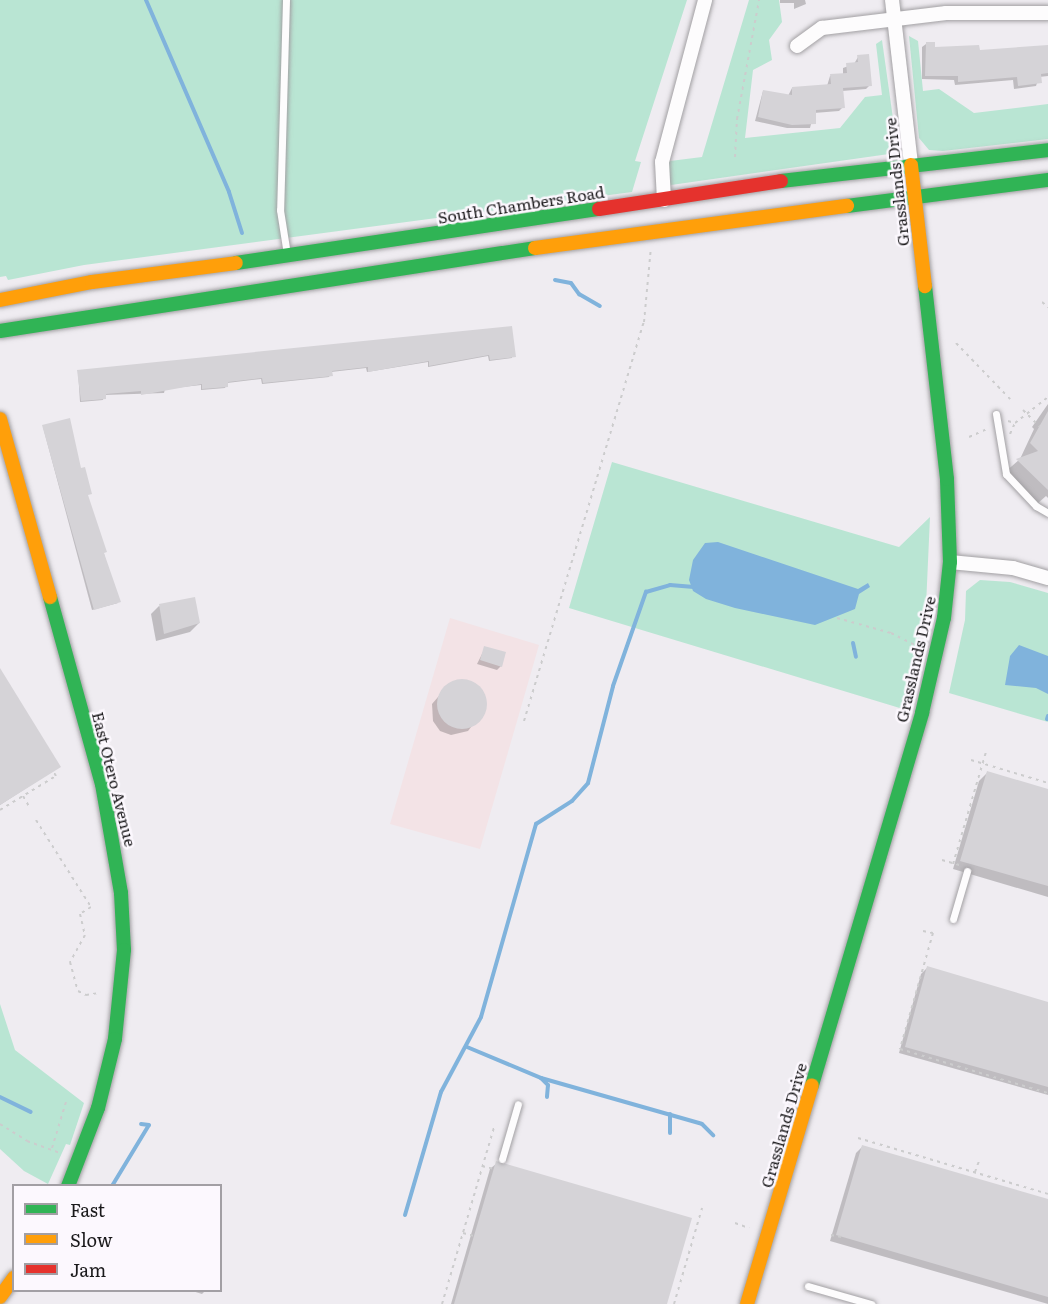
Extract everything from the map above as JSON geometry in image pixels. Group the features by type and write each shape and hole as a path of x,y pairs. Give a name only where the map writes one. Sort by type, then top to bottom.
{"main road":[{"name":"South Chambers Road","path":"0,300 92,282 287,257 664,200 910,165 1048,150"},
{"name":"Grasslands Drive","path":"747,1304 937,653 950,562 947,479 910,165"},
{"path":"0,331 205,296 543,246 1048,180"},
{"path":"543,246 580,229 654,216 664,200"},
{"name":"East Otero Avenue","path":"0,419 102,784 119,871 124,940 119,1009 102,1092 68,1184"},
{"path":"0,1297 12,1281"}],"street":[{"path":"664,200 662,162 705,0"},
{"name":"Grasslands Drive","path":"892,0 910,165"},
{"path":"797,46 822,28 945,13 1048,13"},
{"path":"950,562 1013,568 1048,578"}],"lane":[{"path":"286,0 280,210 287,257"},
{"path":"996,414 1006,474 1036,506 1048,513"},
{"path":"953,919 967,871"},
{"path":"502,1160 518,1104"},
{"path":"808,1286 871,1304"}],"path":[{"path":"735,157 737,120 759,0"},
{"path":"524,720 644,322 651,250 648,231"},
{"path":"1042,302 1048,307"},
{"path":"956,343 1010,399"},
{"path":"1011,443 1015,423 1048,397"},
{"path":"1023,410 1039,426"},
{"path":"1008,421 1015,423"},
{"path":"969,437 987,429"},
{"path":"837,618 891,633 937,653"},
{"path":"953,864 986,752"},
{"path":"971,760 1048,783"},
{"path":"993,773 995,767"},
{"path":"0,810 56,776 53,771"},
{"path":"20,793 30,808"},
{"path":"36,820 91,907 81,914 85,935 70,961 78,991 86,995 98,993"},
{"path":"923,930 933,933 900,1049 1048,1093"},
{"path":"965,1068 966,1063"},
{"path":"1005,1080 1006,1075"},
{"path":"1037,1089 1039,1084"},
{"path":"51,1149 66,1102"},
{"path":"0,1124 19,1137 79,1160"},
{"path":"442,1304 494,1127"},
{"path":"858,1138 1048,1194"},
{"path":"891,1154 893,1148"},
{"path":"975,1172 979,1161"},
{"path":"482,1166 494,1169"},
{"path":"998,1185 999,1179"},
{"path":"674,1304 702,1208"},
{"path":"735,1223 749,1228"},
{"path":"690,1225 696,1227"},
{"path":"463,1233 474,1236"},
{"path":"831,1235 842,1237"},
{"path":"670,1293 676,1295"}],"shaded area":[{"path":"450,618 539,645 480,849 390,824"}],"green space":[{"path":"0,0 687,0 635,161 641,162 632,192 84,265 8,280 6,276 0,277"},
{"path":"749,0 779,0 782,22 769,40 772,60 753,70 745,138 840,128 865,97 882,95 876,44 882,40 896,140 889,154 664,186 664,165 670,161 702,157"},
{"path":"909,36 918,41 923,91 939,89 974,113 1048,104 1048,139 943,151 929,150 919,138"},
{"path":"612,462 899,547 930,517 926,606 903,709 569,608"},
{"path":"980,580 1010,582 1048,593 1048,722 949,693 965,620 966,591"},
{"path":"0,1004 15,1050 84,1103 70,1145 66,1144 48,1184 24,1171 0,1149"}],"water":[{"path":"718,542 858,589 868,583 870,587 859,594 855,609 815,625 735,608 706,599 693,591 689,580 693,560 705,543"},
{"path":"1019,645 1048,656 1048,694 1036,688 1005,685 1010,656"}],"building":[{"path":"926,42 935,42 935,47 979,45 980,50 1048,45 1048,73 1041,74 1042,83 1018,86 1017,77 958,82 958,76 925,76"},
{"path":"869,54 872,86 843,88 845,108 816,110 816,124 792,125 758,117 763,90 792,95 792,87 831,84 830,74 847,73 846,63 858,62 857,55"},
{"path":"512,326 516,357 490,360 489,355 429,366 429,361 368,372 368,367 332,371 333,376 263,383 262,378 228,382 228,387 202,389 202,384 141,395 141,391 106,394 106,399 81,401 77,370"},
{"path":"1048,411 1048,490 1016,459 1038,451 1030,443"},
{"path":"70,418 81,468 85,467 92,494 88,495 107,552 104,553 121,602 94,610 42,425"},
{"path":"195,597 200,623 164,634 159,604"},
{"path":"484,646 506,652 502,667 480,660"},
{"path":"0,668 61,767 0,805"},
{"path":"467,679 480,686 486,694 486,714 480,722 472,728 457,729 444,722 438,714 437,699 444,686 452,680"},
{"path":"987,771 1048,789 1048,886 960,861"},
{"path":"927,966 1048,1002 1048,1087 905,1047"},
{"path":"862,1145 1048,1199 1048,1297 836,1235"},
{"path":"496,1161 692,1218 667,1304 454,1304"}],"waterway":[{"path":"146,0 229,192 242,233"},
{"path":"555,280 571,283 579,294 600,306"},
{"path":"405,1215 441,1092 481,1017 536,824 572,801 588,783 613,686 646,592 670,585 694,587"},
{"path":"853,643 856,657"},
{"path":"467,1047 541,1078 548,1085 547,1097"},
{"path":"541,1078 702,1124 713,1135"},
{"path":"0,1097 31,1112"},
{"path":"670,1114 670,1133"},
{"path":"113,1184 149,1125 141,1124"}],"traffic: fast":[{"path":"781,181 1048,150"},
{"path":"847,206 1048,180"},
{"path":"236,263 599,209"},
{"path":"0,331 535,248"},
{"path":"812,1085 922,713 944,618 950,562 947,479 925,286"},
{"path":"50,597 102,784 121,893 124,950 115,1039 98,1108 69,1184"}],"traffic: slow":[{"path":"911,165 925,286"},
{"path":"535,248 847,206"},
{"path":"0,300 92,282 236,263"},
{"path":"0,419 50,597"},
{"path":"747,1304 812,1085"},
{"path":"0,1297 12,1281"}],"traffic: jam":[{"path":"599,209 781,181"}]}
